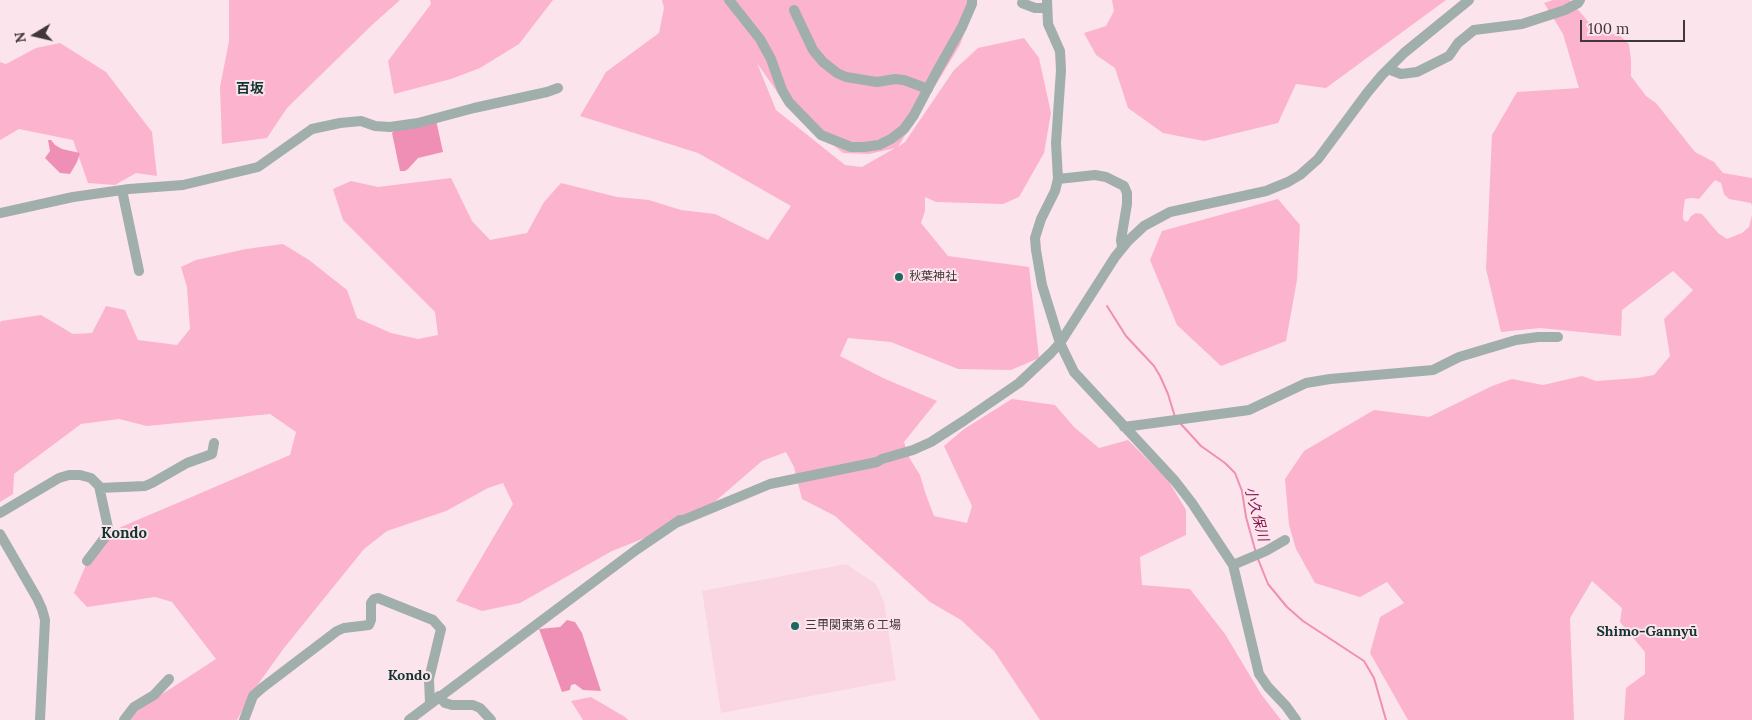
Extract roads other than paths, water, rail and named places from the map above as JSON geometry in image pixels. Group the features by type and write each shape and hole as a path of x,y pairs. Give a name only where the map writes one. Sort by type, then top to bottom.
{"street":[{"path":"729,0 760,39 771,59 782,90 789,102 821,135 851,146 864,147 879,145 891,139 904,129 914,116 962,27 972,0"},
{"path":"409,720 636,550 700,508 759,482 791,473 876,458 882,459 913,450 939,437 1019,383 1037,368 1060,343 1122,247 1144,226 1162,215 1196,205 1266,191 1288,182 1300,174 1318,159 1366,93 1388,69 1404,53 1469,0"},
{"path":"1388,69 1401,74 1417,72 1449,56 1458,43 1474,30 1522,24 1565,10 1580,0"},
{"path":"1022,3 1035,8 1047,4 1048,24 1060,51 1061,70 1056,144 1058,179 1055,191 1041,219 1035,238 1042,285 1060,343 1074,372 1175,481 1233,565 1259,674 1296,720"},
{"path":"794,10 814,50 823,62 837,72 846,77 877,82 895,79 904,80 928,89"},
{"path":"0,213 73,197 122,190 183,185 258,167 312,129 361,121 375,126 390,127 558,88"},
{"path":"1058,179 1095,175 1106,177 1124,186 1127,193 1127,204 1121,240 1122,247"},
{"path":"122,190 139,271"},
{"path":"1124,427 1249,410 1306,383 1330,379 1433,370 1459,357 1516,340 1558,337"},
{"path":"100,488 145,486 187,463 212,454 214,443"},
{"path":"0,513 59,478 69,475 91,478 100,488 109,532 87,560"},
{"path":"0,534 37,598 45,620 40,720"},
{"path":"1233,565 1286,540"},
{"path":"244,720 253,696 337,631 344,628 369,625 372,620 371,603 374,599 378,598 433,620 441,629 429,679 435,700"},
{"path":"124,720 134,707 154,695 170,679"},
{"path":"435,700 452,705 473,705 480,708 491,720"}],"waterway":[{"name":"小久保川","path":"1107,306 1126,336 1154,366 1168,394 1175,417"},
{"name":"小久保川","path":"1180,423 1201,446 1225,463 1235,473 1242,491 1246,517 1256,553"},
{"name":"小久保川","path":"1258,559 1268,584 1287,607 1303,621 1364,661 1374,678 1386,720"}],"place":[{"name":"秋葉神社","path":"899,277"},
{"name":"三甲関東第６工場","path":"795,626"}],"district":[{"name":"百坂","path":"250,89"},
{"name":"Kondo","path":"124,534"},
{"name":"Shimo-Gannyū","path":"1647,632"},
{"name":"Kondo","path":"409,676"}]}
